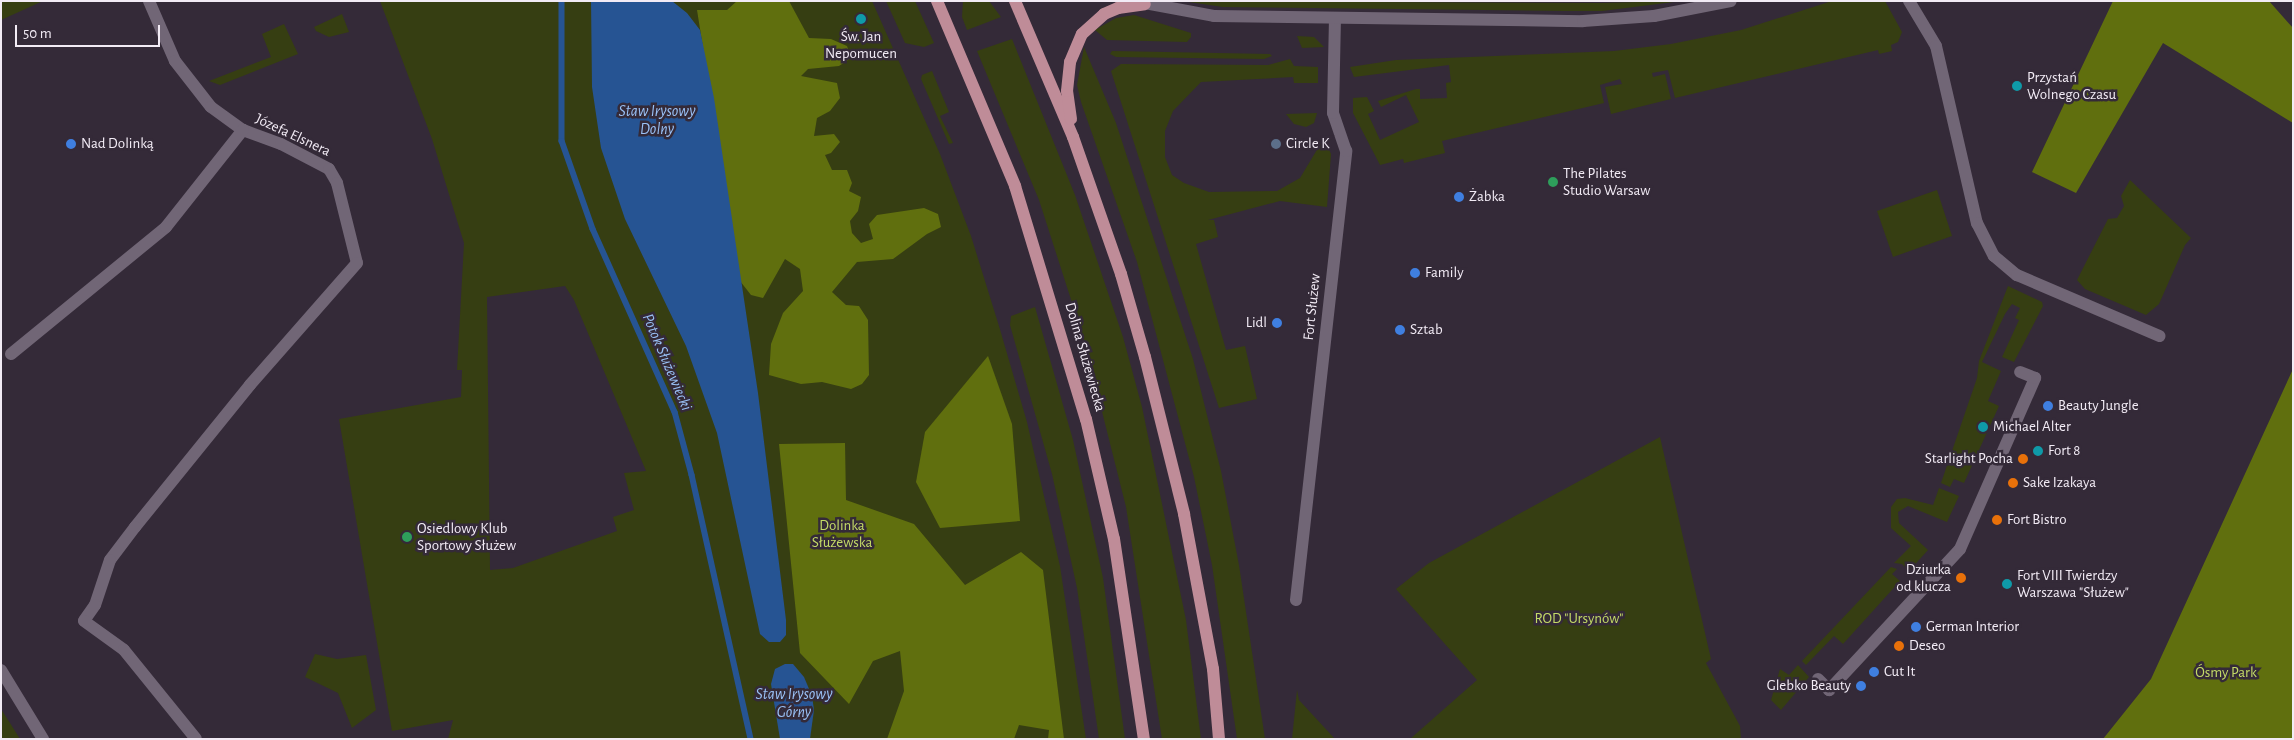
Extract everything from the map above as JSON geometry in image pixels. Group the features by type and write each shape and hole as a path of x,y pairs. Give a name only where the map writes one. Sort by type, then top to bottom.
{"main road":[{"name":"Dolina Służewiecka","path":"937,1 1015,186 1086,419 1114,539 1144,739"},
{"path":"1015,1 1073,137 1122,274 1161,416 1213,669 1219,739"},
{"path":"1073,137 1067,91 1070,62 1082,34 1104,14 1139,2"}],"street":[{"name":"Józefa Elsnera","path":"149,1 175,61 211,107 243,130 315,160 328,169 337,183 357,263 250,385 112,557 95,605 84,621 101,637 124,650 196,739"},
{"path":"1139,2 1214,16 1583,21 1654,16 1731,1"},
{"path":"1909,1 1936,46 1977,223 1994,256 2017,275 2158,336"},
{"name":"Fort Służew","path":"1296,600 1346,150 1333,113 1335,18"},
{"path":"11,354 166,227 243,130"},
{"path":"1818,679 1830,690 1960,549 2035,378 2020,372"},
{"path":"1,670 43,739"}],"green space":[{"path":"1,1 43,1 1,20"},
{"name":"Dolinka Służewska","path":"380,1 872,1 940,154 971,236 1027,422 1060,566 1086,739 448,739 453,720 392,731 339,419 461,397 462,370 457,370 464,243 432,139","holes":["565,286 574,300 646,471 624,473 634,510 613,517 617,531 513,568 490,570 487,297"]},
{"path":"737,1 789,1 809,38 831,39 847,46 851,58 839,66 808,69 801,76 837,83 840,98 830,111 817,118 814,136 834,134 840,142 831,153 825,155 832,170 847,170 852,183 849,191 861,197 858,211 850,221 852,233 861,243 873,239 869,224 877,215 924,208 938,214 941,227 927,234 893,259 857,262 832,292 846,305 859,306 868,320 869,375 862,384 851,389 822,382 801,384 769,375 771,344 783,313 803,291 800,269 785,259 763,298 751,295 740,281 697,10 727,10"},
{"path":"886,1 915,1 934,43 924,47 905,43"},
{"path":"963,1 989,1 1001,17 967,30 962,17"},
{"path":"1182,1 1601,3 1682,1 1602,11 1564,11 1223,7"},
{"path":"1832,1 1885,1 1902,32 1898,42 1891,45 1892,51 1879,54 1878,50 1675,98 1668,70 1652,73 1653,77 1665,74 1671,99 1611,114 1605,87 1622,84 1620,79 1600,85 1604,103 1442,141 1445,153 1404,163 1403,159 1380,165 1353,113 1353,98 1367,97 1374,111 1368,114 1380,140 1419,122 1406,95 1381,107 1378,101 1416,89 1420,89 1420,99 1447,98 1446,83 1451,82 1449,65 1354,77 1350,67 1396,60 1614,51 1671,44 1741,30"},
{"path":"2113,1 2269,1 2293,28 2293,123 2163,43 2076,193 2032,172"},
{"path":"342,14 349,32 329,37 316,31 314,27"},
{"path":"1134,15 1191,33 1191,37 1187,42 1107,40 1095,30 1116,18"},
{"path":"284,24 298,54 220,85 209,81 271,57 262,34"},
{"path":"1297,36 1314,37 1324,47 1302,48"},
{"path":"1012,39 1075,195 1123,337 1142,407 1186,620 1201,739 1162,739 1126,507 1084,340 1039,200 977,51"},
{"path":"1084,47 1116,123 1193,359 1221,471 1239,565 1265,739 1237,739 1212,565 1194,477 1137,262 1081,102 1077,85"},
{"path":"1112,51 1270,54 1272,56 1264,59 1116,57 1110,54"},
{"path":"1290,59 1294,66 1318,67 1318,83 1294,83 1293,77 1201,82 1173,111 1165,131 1165,157 1172,175 1184,183 1209,192 1277,191 1300,178 1324,138 1331,154 1327,207 1280,201 1208,220 1214,220 1218,237 1196,244 1226,350 1245,346 1257,399 1219,408 1111,71 1121,64 1268,65"},
{"path":"932,71 949,112 940,116 953,143 949,144 921,79 922,75"},
{"path":"1317,113 1314,123 1306,127 1294,124 1286,114"},
{"path":"2130,180 2191,238 2185,245 2159,304 2146,315 2085,289 2077,280 2108,219 2117,218 2124,206 2121,196"},
{"path":"1937,190 1952,236 1893,257 1877,211"},
{"path":"2008,286 2042,302 2043,306 2014,362 2002,357 2019,320 2015,318 2020,308 2012,304 2005,314 1982,362 2001,371 1988,401 1999,406 1964,483 1954,479 1950,487 1941,483 1977,378 1979,361"},
{"path":"1035,307 1073,440 1103,578 1125,739 1099,739 1077,588 1052,474 1010,325 1011,316"},
{"path":"988,356 1012,424 1020,521 940,528 916,482 925,432"},
{"name":"Ósmy Park","path":"2293,369 2293,739 2103,739 2151,679"},
{"name":"ROD \"Ursynów\"","path":"1660,437 1711,659 1706,663 1740,726 1741,739 1410,739 1477,680 1396,589 1429,563"},
{"path":"845,443 846,500 914,524 965,585 1021,552 1043,570 1064,739 1048,739 1049,730 1019,725 1014,739 887,739 904,691 900,651 873,661 849,704 800,653 779,444"},
{"path":"1939,488 1959,496 1947,522 1908,506 1898,512 1899,523 1928,550 1909,571 1902,564 1894,563 1911,546 1891,528 1891,507 1897,499 1905,498 1933,505"},
{"path":"1891,567 1897,569 1892,574 1900,581 1843,644 1834,636 1806,665 1802,661"},
{"path":"315,654 337,659 366,655 376,710 352,728 338,693 305,677"},
{"path":"1798,665 1809,677 1781,710 1771,700 1780,669 1789,675"},
{"path":"1297,690 1299,700 1335,739 1292,739"},
{"path":"1,709 10,723 20,739 1,739"}],"water":[{"name":"Staw Irysowy Dolny","path":"591,1 672,1 687,13 700,30 714,98 758,393 786,620 786,635 780,642 769,642 760,634 717,433 686,346 625,219 601,148 592,87"},
{"name":"Staw Irysowy Górny","path":"785,664 793,664 804,677 812,696 814,710 810,739 780,739 771,684 775,669"}],"waterway":[{"name":"Potok Służewiecki","path":"562,1 562,141 593,229 675,412 692,475 751,739"}],"place":[{"name":"Św. Jan Nepomucen","path":"861,19"},
{"name":"Przystań Wolnego Czasu","path":"2017,86"},
{"name":"Nad Dolinką","path":"71,144"},
{"name":"Circle K","path":"1276,144"},
{"name":"The Pilates Studio Warsaw","path":"1553,182"},
{"name":"Żabka","path":"1459,197"},
{"name":"Family","path":"1415,273"},
{"name":"Lidl","path":"1277,323"},
{"name":"Sztab","path":"1400,330"},
{"name":"Beauty Jungle","path":"2048,406"},
{"name":"Michael Alter","path":"1983,427"},
{"name":"Fort 8","path":"2038,451"},
{"name":"Starlight Pocha","path":"2023,459"},
{"name":"Sake Izakaya","path":"2013,483"},
{"name":"Fort Bistro","path":"1997,520"},
{"name":"Osiedlowy Klub Sportowy Służew","path":"407,537"},
{"name":"Dziurka od klucza","path":"1961,578"},
{"name":"Fort VIII Twierdzy Warszawa \"Służew\"","path":"2007,584"},
{"name":"German Interior","path":"1916,627"},
{"name":"Deseo","path":"1899,646"},
{"name":"Cut It","path":"1874,672"},
{"name":"Glebko Beauty","path":"1861,686"}]}
